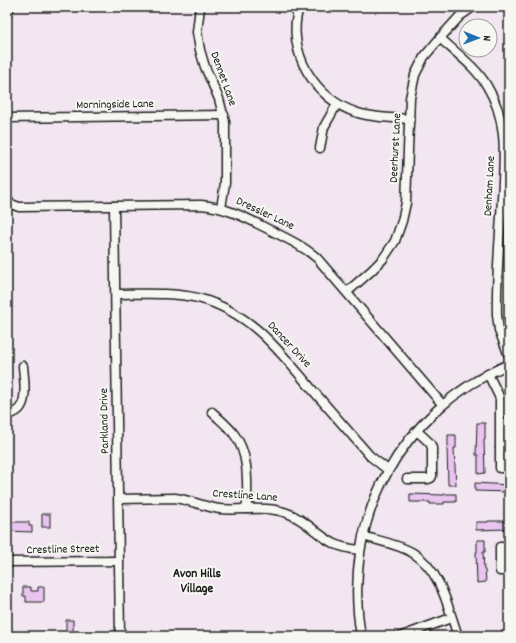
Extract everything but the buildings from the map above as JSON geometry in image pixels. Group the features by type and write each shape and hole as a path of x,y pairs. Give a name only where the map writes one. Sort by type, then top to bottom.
{"street":[{"path":"7,13 10,7"},
{"name":"Dennet Lane","path":"200,7 197,32 200,50 205,67 219,98 224,114 226,183 221,208"},
{"path":"299,7 296,31 297,44 302,62 317,86 337,104 364,115 410,119"},
{"name":"Deerhurst Lane","path":"347,292 371,272 383,259 395,241 399,230 406,203 411,90 415,75 424,57 440,38 460,16 473,7"},
{"name":"Denham Lane","path":"440,38 467,62 484,80 493,97 500,116 504,144 497,315 499,330 509,356"},
{"path":"320,148 324,127 337,104"},
{"name":"Morningside Lane","path":"7,118 224,114"},
{"name":"Dressler Lane","path":"7,200 10,204 19,207 201,205 221,208 249,219 305,248 321,263 442,404"},
{"name":"Parkland Drive","path":"114,206 120,636"},
{"name":"Dancer Drive","path":"116,294 160,294 186,296 214,304 245,319 272,342 370,456 388,470"},
{"path":"361,636 357,588 360,550 373,504 388,470 402,448 442,404 488,374 509,364"},
{"path":"7,414 15,413 23,404 23,366"},
{"path":"488,374 500,399 500,468 509,468"},
{"path":"212,412 234,433 241,446 246,468 247,509"},
{"path":"407,480 428,479 432,476 431,445 416,431"},
{"path":"500,448 509,448"},
{"name":"Crestline Lane","path":"119,499 175,498 184,499 215,508 271,509 287,513 304,522 335,544 360,550"},
{"path":"363,536 402,548 423,560 438,580 458,636"},
{"path":"509,547 500,547 500,571 509,571"},
{"name":"Crestline Street","path":"7,562 119,561"},
{"path":"402,636 451,618"}],"district":[{"name":"Avon Hills Village","path":"197,582"}]}
